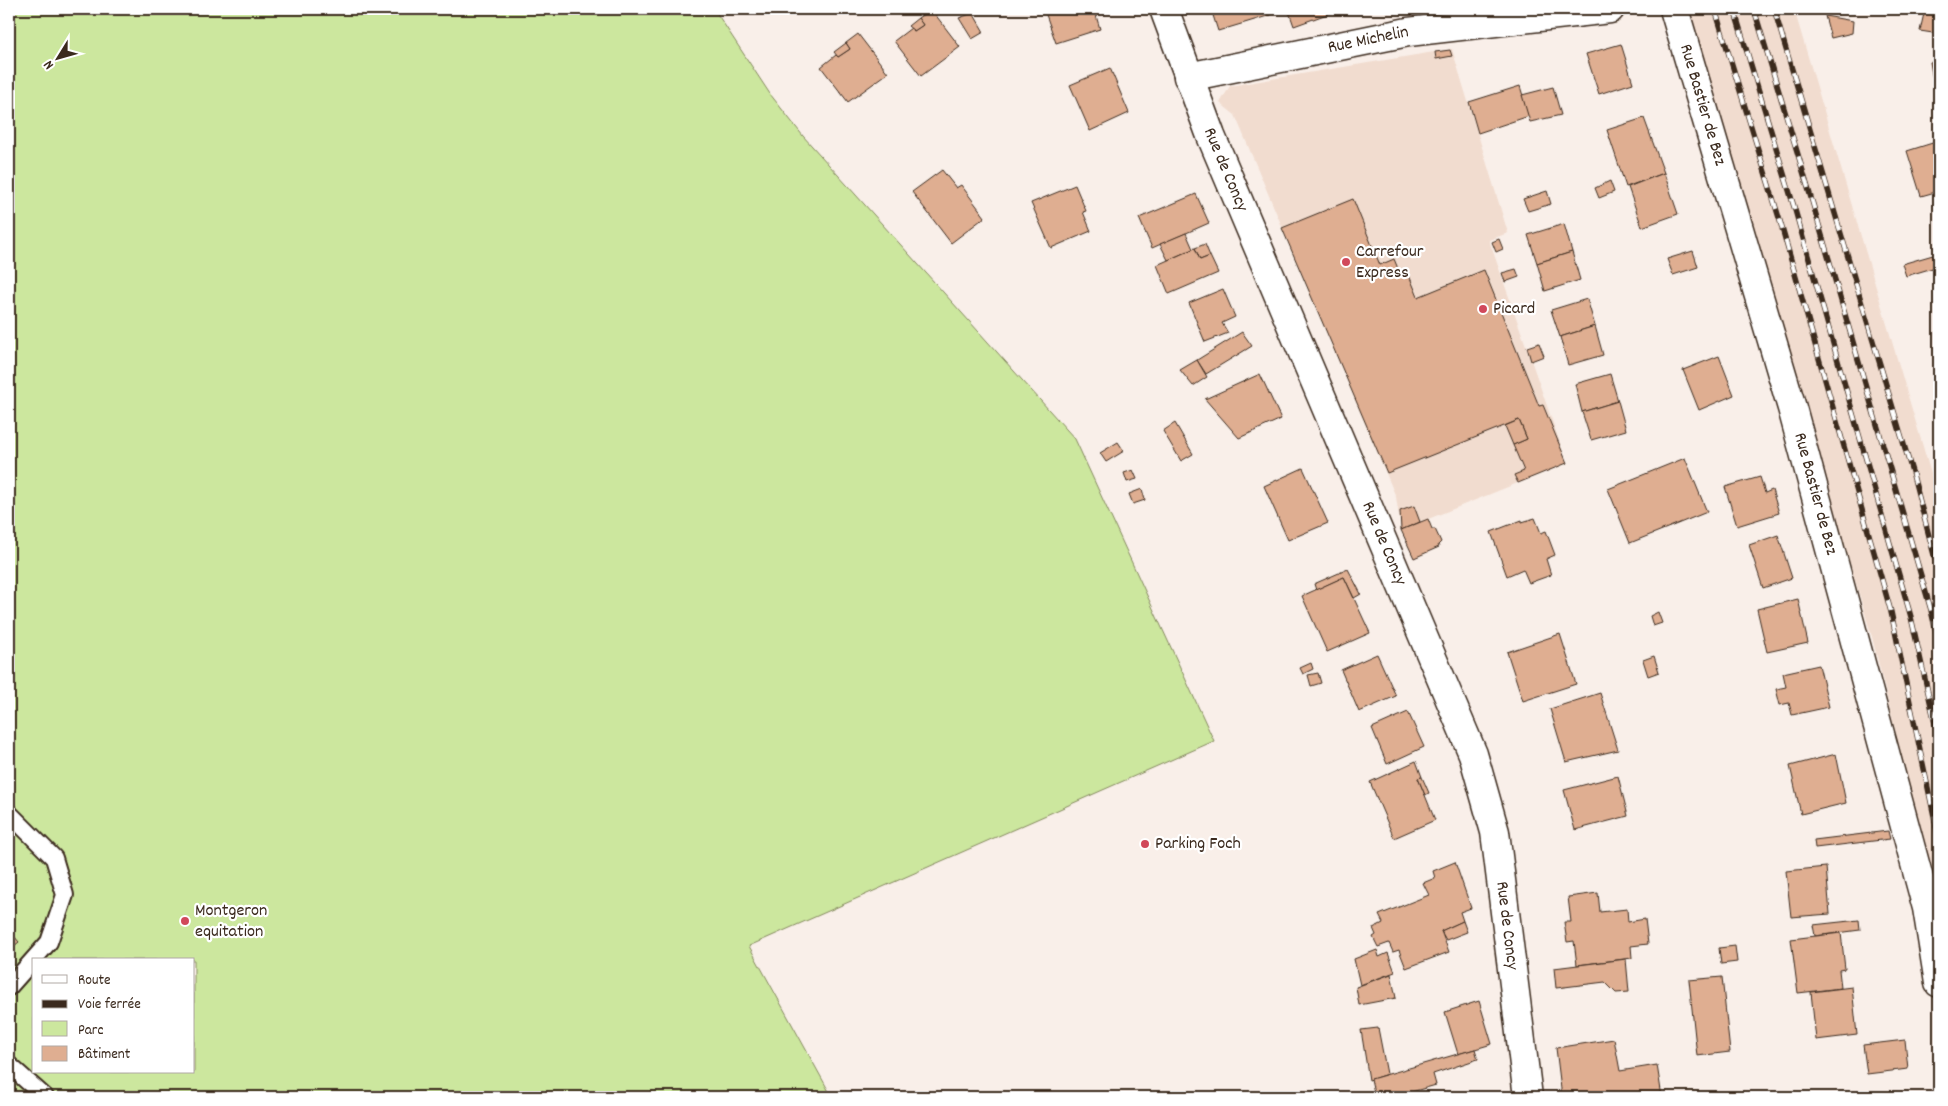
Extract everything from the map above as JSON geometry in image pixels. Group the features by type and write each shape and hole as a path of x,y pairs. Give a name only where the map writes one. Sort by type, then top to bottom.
{"street":[{"name":"Rue de Concy","path":"1164,9 1188,77 1252,233 1473,754 1495,832 1528,1097"},
{"name":"Rue Michelin","path":"1188,77 1408,32 1610,9"},
{"name":"Rue Bastier de Bez","path":"1674,9 1792,408 1927,908 1939,983"}],"lane":[{"path":"9,813 54,858 65,895 48,942 34,958"},
{"path":"9,986 32,960"},
{"path":"9,1065 45,1097"}],"shaded area":[{"path":"1684,9 1794,9 1939,501 1939,927 1920,831 1872,637"},
{"path":"1452,49 1508,233 1489,240 1567,463 1401,530 1396,497 1235,115 1220,103 1230,86"}],"green space":[{"path":"9,9 714,9 770,94 803,136 1075,439 1214,741 749,946 832,1097 9,1097"}],"building":[{"path":"931,9 960,47 921,76 894,41 911,28 914,31 923,25 918,18"},
{"path":"1044,9 1094,9 1100,29 1056,43"},
{"path":"1211,9 1270,9 1271,15 1218,31"},
{"path":"1288,9 1341,9 1294,26"},
{"path":"1925,9 1939,9 1939,34 1920,31"},
{"path":"973,13 984,32 972,39 959,18"},
{"path":"1825,16 1853,21 1852,33 1831,38"},
{"path":"918,18 923,25 914,31 908,26"},
{"path":"858,34 888,73 848,102 821,67 836,55 838,57 850,49 846,43"},
{"path":"846,43 850,49 838,57 834,52"},
{"path":"1621,44 1633,83 1599,94 1586,54"},
{"path":"1450,50 1452,56 1436,59 1435,52"},
{"path":"1939,61 1939,110 1938,110 1930,62"},
{"path":"1110,68 1129,113 1090,131 1070,85"},
{"path":"1520,86 1529,116 1478,133 1469,102"},
{"path":"1553,87 1561,115 1530,122 1522,95"},
{"path":"1644,118 1664,173 1626,187 1607,130"},
{"path":"1939,141 1939,191 1921,196 1907,151"},
{"path":"942,170 956,188 961,185 985,217 951,243 912,192"},
{"path":"1664,173 1678,214 1642,227 1628,187"},
{"path":"1610,181 1614,192 1599,198 1595,188"},
{"path":"1075,185 1086,211 1083,212 1091,231 1051,248 1031,203"},
{"path":"1547,191 1551,204 1528,211 1523,199"},
{"path":"1196,194 1209,223 1152,248 1139,218"},
{"path":"1353,199 1380,265 1394,259 1399,271 1406,268 1418,297 1484,270 1539,406 1543,405 1567,463 1518,483 1514,475 1524,471 1513,445 1527,439 1519,420 1387,473 1282,228"},
{"path":"1564,224 1572,252 1537,263 1528,235"},
{"path":"1186,233 1193,249 1168,260 1160,244"},
{"path":"1499,239 1503,249 1496,252 1492,242"},
{"path":"1205,244 1210,256 1200,260 1195,248"},
{"path":"1195,248 1200,260 1210,256 1218,273 1169,294 1157,265"},
{"path":"1693,251 1698,267 1673,275 1667,259"},
{"path":"1572,252 1580,280 1545,291 1537,263"},
{"path":"1939,253 1939,266 1936,267 1933,255"},
{"path":"1933,255 1936,267 1906,276 1902,264"},
{"path":"1516,269 1519,277 1505,282 1502,273"},
{"path":"1223,289 1235,317 1222,323 1228,333 1205,342 1189,303"},
{"path":"1587,299 1595,326 1560,337 1551,310"},
{"path":"1595,326 1603,355 1568,365 1560,337"},
{"path":"1242,332 1252,346 1206,374 1197,360"},
{"path":"1539,343 1544,356 1531,361 1527,347"},
{"path":"1719,356 1734,395 1699,410 1683,370"},
{"path":"1197,360 1207,377 1193,386 1180,370"},
{"path":"1260,374 1281,419 1239,438 1205,399"},
{"path":"1610,374 1618,401 1582,412 1575,384"},
{"path":"1618,401 1626,430 1591,440 1582,412"},
{"path":"1519,420 1527,439 1513,445 1505,426"},
{"path":"1175,423 1193,454 1181,461 1163,431"},
{"path":"1118,442 1124,451 1106,462 1100,453"},
{"path":"1685,458 1707,512 1630,543 1608,489"},
{"path":"1303,468 1328,523 1288,540 1264,486"},
{"path":"1133,470 1137,479 1127,482 1124,473"},
{"path":"1760,477 1765,493 1772,490 1779,513 1737,526 1725,487"},
{"path":"1142,489 1145,500 1133,504 1129,494"},
{"path":"1414,506 1420,522 1401,530 1400,511"},
{"path":"1535,518 1541,533 1546,531 1555,555 1546,559 1551,575 1529,583 1523,569 1507,576 1491,532 1522,520 1522,522"},
{"path":"1428,519 1441,542 1438,545 1439,547 1414,558 1401,530"},
{"path":"1778,535 1792,578 1763,588 1749,545"},
{"path":"1348,569 1361,594 1354,598 1344,577 1316,590 1314,584"},
{"path":"1344,577 1370,633 1327,652 1302,596"},
{"path":"1798,599 1808,643 1767,652 1757,609"},
{"path":"1658,612 1662,623 1653,626 1650,616"},
{"path":"1560,634 1576,684 1523,701 1507,652"},
{"path":"1377,654 1396,696 1359,712 1341,670"},
{"path":"1654,656 1659,672 1648,676 1643,660"},
{"path":"1311,663 1313,669 1303,674 1300,668"},
{"path":"1819,665 1829,707 1792,715 1789,703 1780,705 1776,689 1786,687 1783,673"},
{"path":"1318,673 1321,683 1311,686 1308,675"},
{"path":"1600,693 1618,750 1566,762 1550,709"},
{"path":"1408,712 1424,747 1387,764 1372,728"},
{"path":"1836,754 1846,803 1801,814 1790,766"},
{"path":"1416,761 1422,777 1418,778 1435,820 1394,838 1370,782"},
{"path":"1618,776 1628,816 1575,830 1564,790"},
{"path":"1422,777 1429,793 1425,795 1418,778"},
{"path":"1888,831 1890,839 1815,848 1814,840"},
{"path":"1455,862 1471,908 1460,912 1463,921 1441,931 1449,952 1406,968 1399,950 1393,952 1389,943 1378,947 1373,937 1376,935 1373,928 1383,923 1379,915 1429,895 1423,883 1435,878 1433,871"},
{"path":"1826,867 1830,914 1791,917 1786,871"},
{"path":"1598,893 1600,912 1627,909 1628,922 1645,919 1648,944 1631,946 1632,958 1577,965 1574,941 1567,942 1564,922 1571,922 1568,897"},
{"path":"1859,920 1860,930 1815,936 1813,925"},
{"path":"1463,921 1467,932 1446,940 1441,931"},
{"path":"9,930 19,942 9,950"},
{"path":"1841,933 1845,969 1839,970 1841,988 1798,993 1791,939"},
{"path":"1735,946 1737,962 1721,964 1719,948"},
{"path":"1377,950 1379,957 1388,953 1395,972 1360,985 1354,959"},
{"path":"1626,959 1629,992 1616,993 1605,982 1556,988 1554,968"},
{"path":"1391,974 1396,998 1359,1005 1356,987"},
{"path":"1722,977 1730,1052 1697,1056 1689,980"},
{"path":"1852,987 1857,1035 1816,1040 1811,992"},
{"path":"1479,1001 1492,1044 1458,1054 1445,1012"},
{"path":"1378,1028 1387,1074 1369,1080 1361,1030"},
{"path":"1614,1039 1620,1071 1657,1065 1662,1097 1562,1097 1556,1048"},
{"path":"1905,1040 1908,1069 1867,1074 1863,1045"},
{"path":"1475,1049 1478,1059 1433,1074 1436,1085 1394,1097 1375,1097 1371,1079"}],"railway":[{"path":"1715,9 1780,221 1891,612 1939,840"},
{"path":"1734,9 1795,210 1911,617 1939,741"},
{"path":"1754,9 1812,201 1931,610 1939,644"},
{"path":"1774,9 1913,475 1939,574"}],"place":[{"name":"Carrefour Express","path":"1346,262"},
{"name":"Picard","path":"1483,309"},
{"name":"Parking Foch","path":"1145,844"},
{"name":"Montgeron equitation","path":"185,921"}]}
